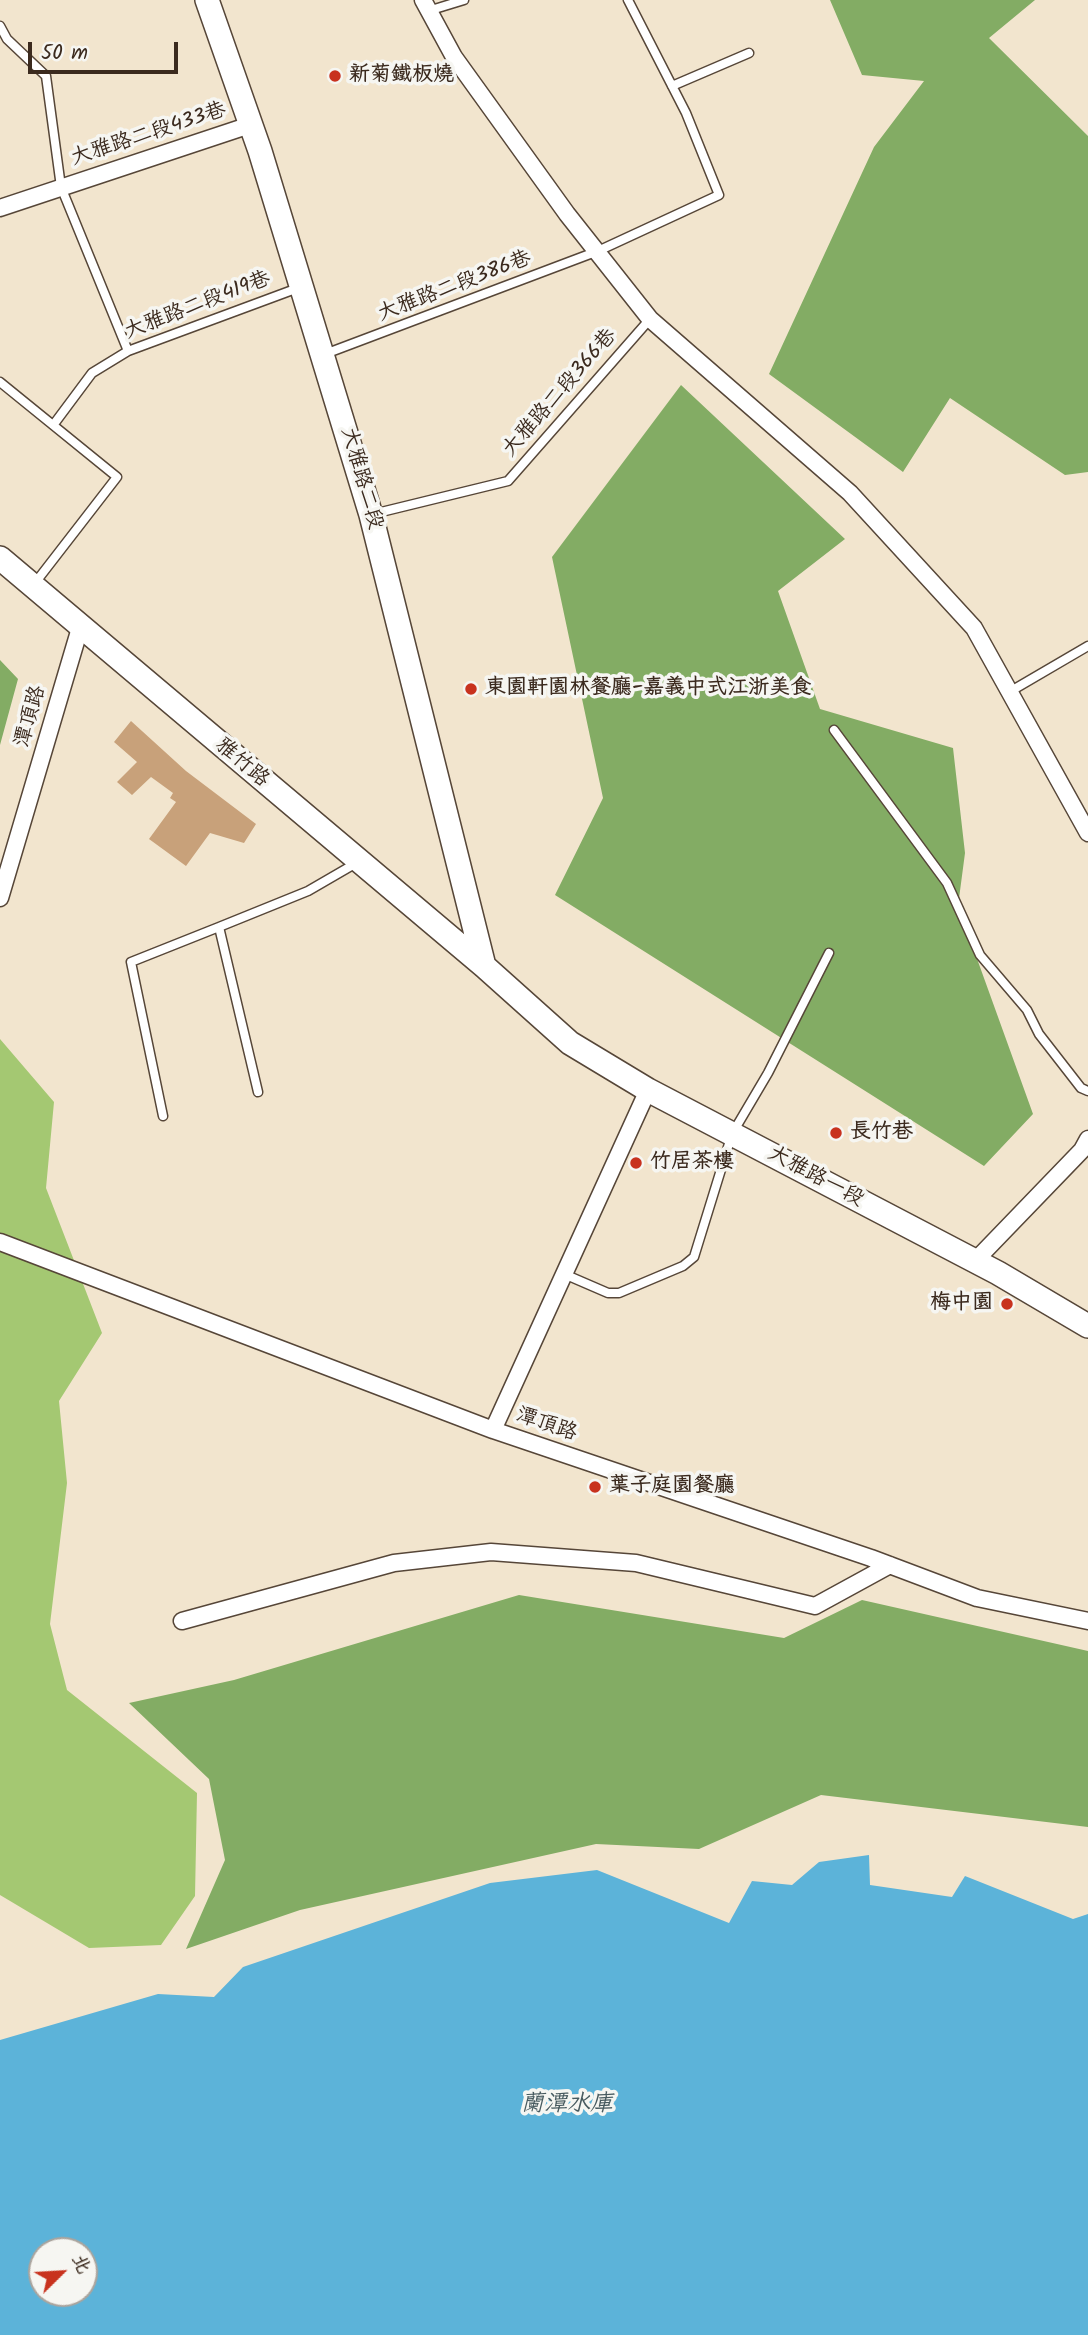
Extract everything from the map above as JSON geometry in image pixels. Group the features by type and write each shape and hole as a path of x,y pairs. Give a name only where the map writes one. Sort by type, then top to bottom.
{"main road":[{"name":"大雅路二段","path":"206,0 250,125 371,515 484,966"},
{"name":"雅竹路","path":"0,558 484,966"},
{"name":"大雅路一段","path":"484,966 570,1043 648,1090 974,1262 1088,1326"}],"street":[{"path":"426,6 454,57 650,320 850,493 974,628 1088,833"},
{"name":"大雅路二段433巷","path":"0,208 250,125"},
{"name":"潭頂路","path":"0,898 80,628"},
{"path":"493,1430 648,1090"},
{"path":"974,1262 1082,1150 1088,1139"},
{"name":"潭頂路","path":"0,1242 493,1430 890,1565 977,1598 1088,1621"},
{"path":"182,1621 394,1563 491,1552 636,1563 815,1606 890,1565"}],"lane":[{"path":"426,6 464,0"},
{"path":"628,0 672,86 749,53"},
{"path":"0,26 7,39 47,76 61,187"},
{"name":"大雅路二段386巷","path":"323,354 598,251 719,195 672,86"},
{"name":"大雅路二段433巷","path":"61,187 128,351"},
{"name":"大雅路二段419巷","path":"54,424 92,373 128,351 301,287"},
{"name":"大雅路二段366巷","path":"371,515 508,481 650,320"},
{"path":"0,383 117,477 33,585"},
{"path":"1011,691 1088,646"},
{"path":"834,730 947,883 980,955 1027,1010 1039,1034 1081,1088 1088,1091"},
{"path":"163,1116 131,962 309,891 358,862"},
{"path":"219,927 258,1092"},
{"path":"564,1274 608,1293 619,1293 683,1266 694,1257 732,1135 829,953"}],"green space":[{"path":"830,0 1035,0 989,38 1088,136 1088,472 1065,475 950,398 903,472 769,374 874,147 924,81 862,75"},
{"path":"681,385 845,539 778,591 820,709 953,748 965,853 958,906 1033,1114 984,1166 555,895 603,798 552,557"},
{"path":"0,660 18,679 0,745"},
{"path":"0,1039 54,1102 46,1188 102,1333 59,1401 67,1483 50,1624 67,1690 197,1793 195,1896 161,1945 89,1948 0,1895"},
{"path":"519,1595 784,1638 862,1600 1088,1651 1088,1827 821,1795 699,1849 596,1844 300,1910 186,1949 225,1860 209,1779 129,1703 234,1680"}],"water":[{"name":"蘭潭水庫","path":"869,1855 870,1885 952,1897 965,1876 1073,1919 1088,1914 1088,2335 0,2335 0,2040 158,1994 214,1997 243,1967 490,1883 597,1870 729,1923 752,1881 792,1885 819,1862"}],"building":[{"path":"131,721 186,771 256,824 244,843 210,833 186,866 149,839 176,802 170,798 173,793 151,777 132,795 117,782 137,762 114,742"}],"place":[{"name":"新菊鐵板燒","path":"335,76"},
{"name":"東園軒園林餐廳-嘉義中式江浙美食","path":"471,689"},
{"name":"長竹巷","path":"836,1133"},
{"name":"竹居茶樓","path":"636,1163"},
{"name":"梅中園","path":"1007,1304"},
{"name":"葉子庭園餐廳","path":"595,1487"}]}
